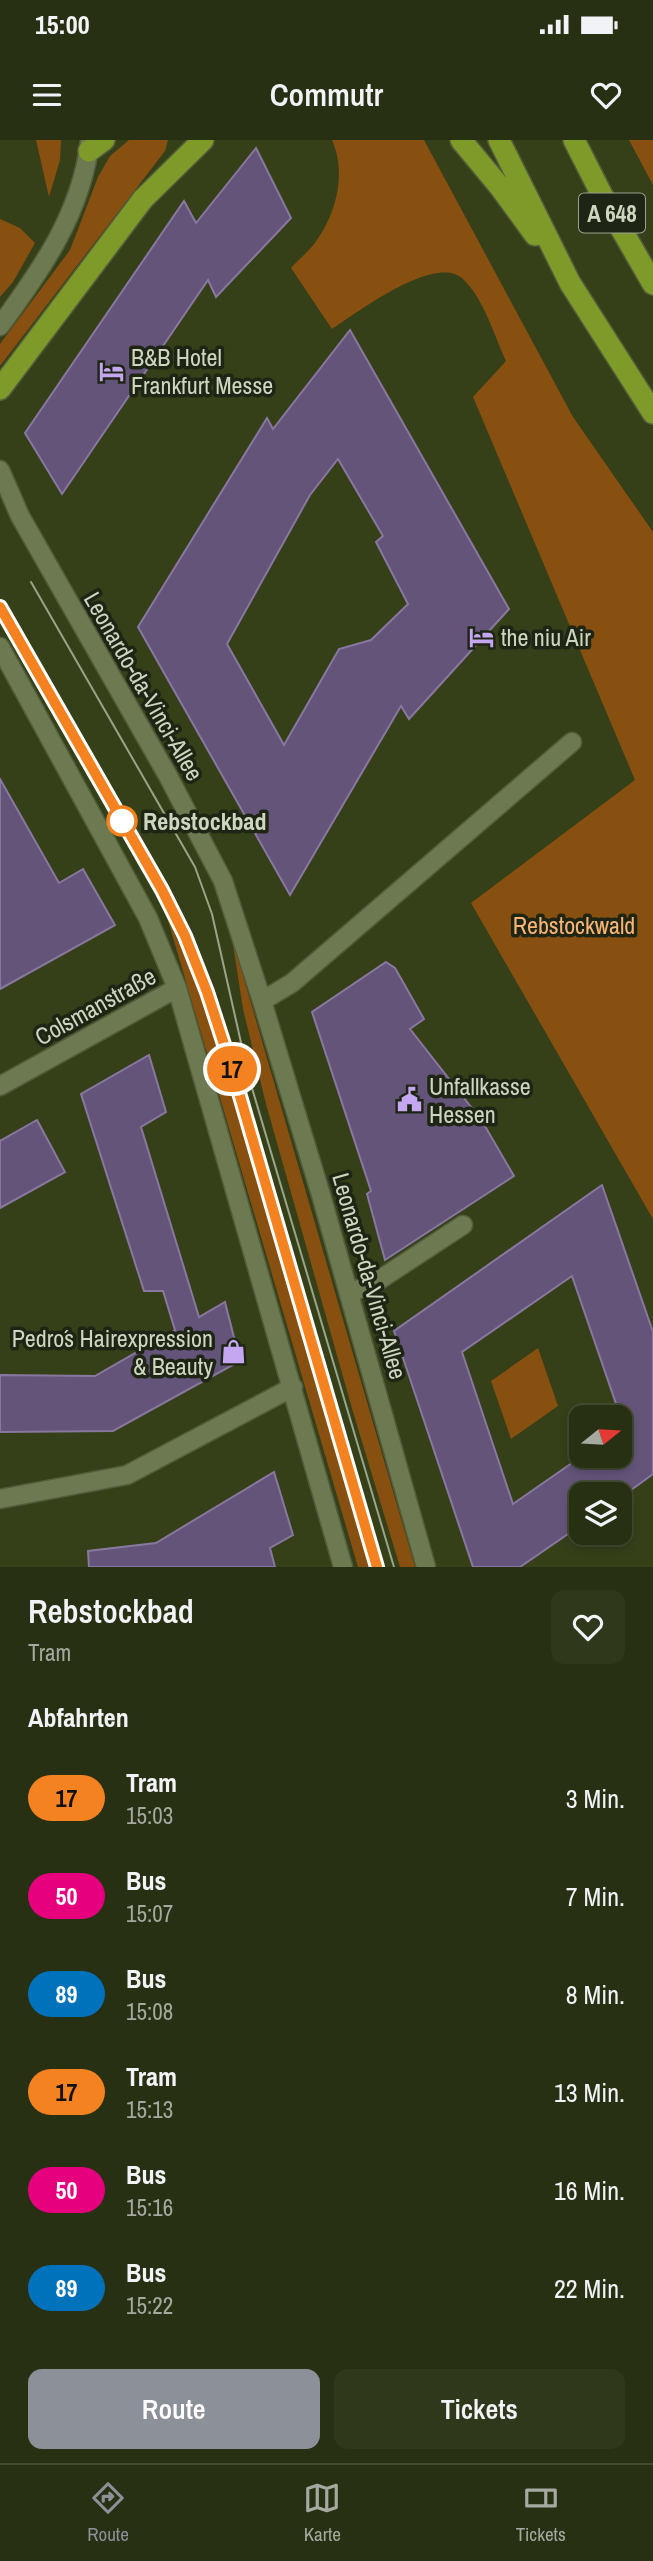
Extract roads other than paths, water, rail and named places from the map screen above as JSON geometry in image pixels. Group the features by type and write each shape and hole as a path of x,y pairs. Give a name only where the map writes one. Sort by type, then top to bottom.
{"highway":[{"path":"0,389 144,199 203,140"},
{"path":"461,140 500,187 570,283"},
{"name":"A 648","path":"499,140 570,283 653,413"},
{"name":"A 648","path":"574,140 653,284"}],"street":[{"path":"0,326 39,273 61,235 71,214 94,144"},
{"name":"Leonardo-da-Vinci-Allee","path":"0,470 20,516 223,881 262,1001 349,1293 426,1567"},
{"path":"0,505 20,516"},
{"path":"0,647 148,918 177,988 343,1567"},
{"path":"262,1001 292,983 572,742"},
{"name":"Colsmanstraße","path":"0,1086 177,988"},
{"path":"349,1293 370,1286 463,1225"},
{"path":"0,1499 127,1475 293,1387"}],"tram line":[{"path":"31,582 195,867 212,914 249,1078 394,1567"},
{"path":"0,607 162,890 183,934 233,1072 377,1567"},
{"name":"17","path":"0,607 162,890 185,936 207,992 233,1072 377,1567"}],"place":[{"name":"B&B Hotel Frankfurt Messe","path":"111,371"},
{"name":"the niu Air","path":"481,637"},
{"name":"Rebstockbad","path":"122,821"},
{"name":"Unfallkasse Hessen","path":"409,1100"},
{"name":"Pedro´s Hairexpression & Beauty","path":"233,1352"}],"park label":[{"name":"Rebstockwald","path":"574,925"}]}
